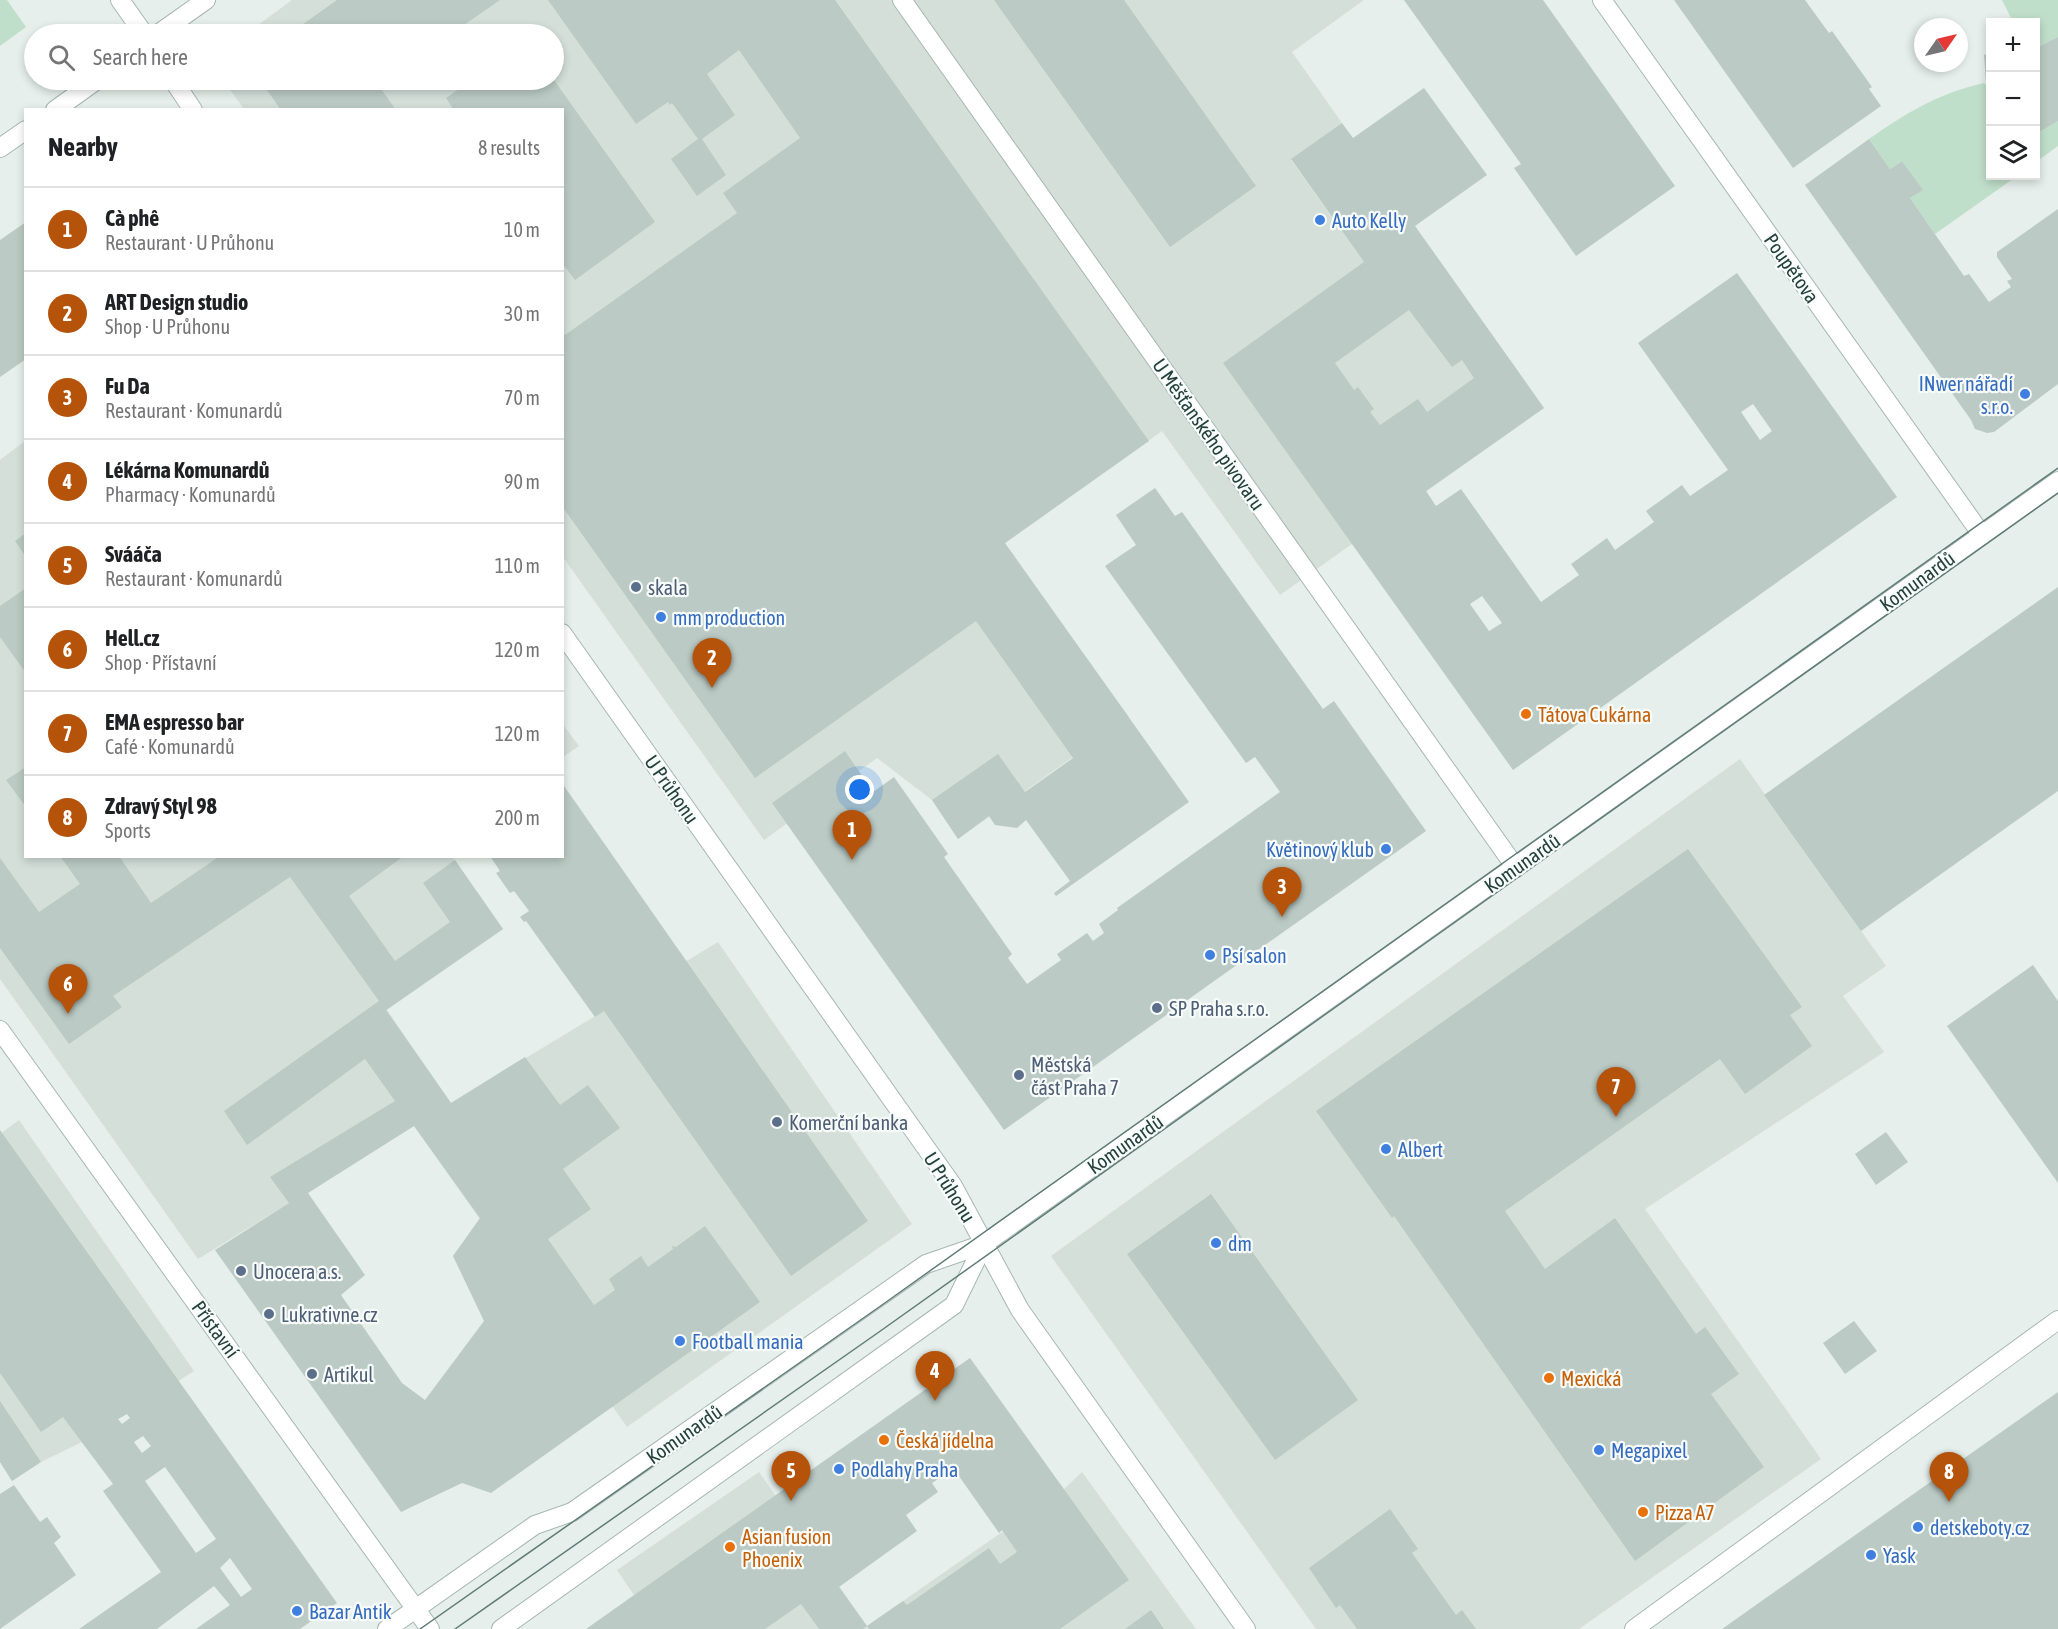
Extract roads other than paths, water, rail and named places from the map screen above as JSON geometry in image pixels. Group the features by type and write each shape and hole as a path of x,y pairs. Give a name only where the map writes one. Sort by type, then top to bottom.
{"street":[{"path":"120,0 137,24"},
{"path":"172,24 206,0"},
{"name":"U Měšťanského pivovaru","path":"902,0 1516,868"},
{"name":"Poupětova","path":"1602,0 1982,535"},
{"path":"58,108 83,90"},
{"path":"180,90 192,108"},
{"path":"0,148 24,131"},
{"name":"Komunardů","path":"387,1629 535,1525 572,1512 926,1264 984,1244 2058,481"},
{"name":"U Průhonu","path":"564,636 952,1186 1020,1310 1246,1629"},
{"name":"Přístavní","path":"0,1030 430,1629"},
{"name":"Komunardů","path":"501,1629 954,1305 984,1244"},
{"path":"1634,1629 2058,1320"}],"tram line":[{"path":"420,1629 882,1305 2058,468"},
{"path":"455,1629 879,1332 2058,493"}],"place":[{"name":"Auto Kelly","path":"1320,220"},
{"name":"INwer nářadí s.r.o.","path":"2025,394"},
{"name":"skala","path":"636,587"},
{"name":"mm production","path":"661,617"},
{"name":"ART Design studio","path":"712,688"},
{"name":"Tátova Cukárna","path":"1526,714"},
{"name":"Květinový klub","path":"1386,849"},
{"name":"Cà phê","path":"852,860"},
{"name":"Fu Da","path":"1282,917"},
{"name":"Psí salon","path":"1210,955"},
{"name":"SP Praha s.r.o.","path":"1157,1008"},
{"name":"Hell.cz","path":"68,1014"},
{"name":"Městská část Praha 7","path":"1019,1075"},
{"name":"EMA espresso bar","path":"1616,1117"},
{"name":"Komerční banka","path":"777,1122"},
{"name":"Albert","path":"1386,1149"},
{"name":"dm","path":"1216,1243"},
{"name":"Unocera a.s.","path":"241,1271"},
{"name":"Lukrativne.cz","path":"269,1314"},
{"name":"Football mania","path":"680,1341"},
{"name":"Artikul","path":"312,1374"},
{"name":"Mexická","path":"1549,1378"},
{"name":"Lékárna Komunardů","path":"935,1401"},
{"name":"Česká jídelna","path":"884,1440"},
{"name":"Megapixel","path":"1599,1450"},
{"name":"Podlahy Praha","path":"839,1469"},
{"name":"Svááča","path":"791,1501"},
{"name":"Zdravý Styl 98","path":"1949,1502"},
{"name":"Pizza A7","path":"1643,1512"},
{"name":"detskeboty.cz","path":"1918,1527"},
{"name":"Asian fusion Phoenix","path":"730,1547"},
{"name":"Yask","path":"1871,1555"},
{"name":"Bazar Antik","path":"297,1611"}]}
